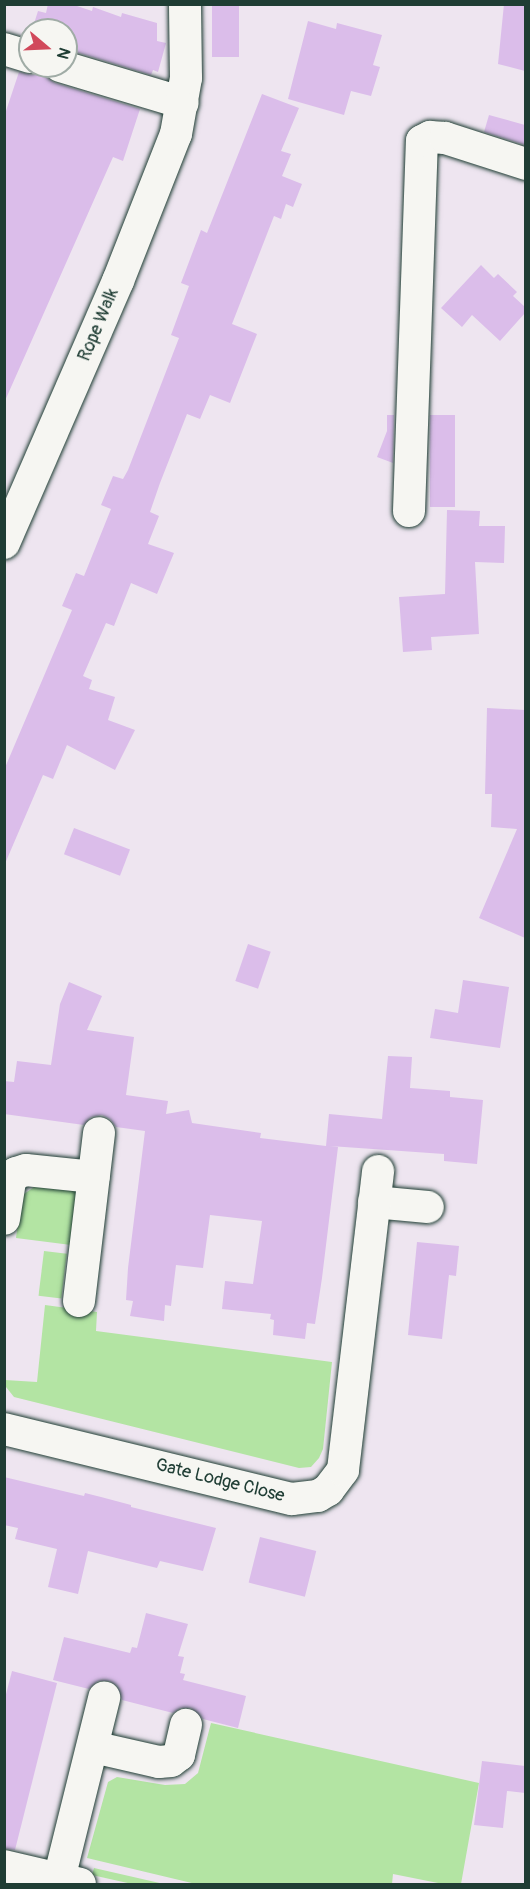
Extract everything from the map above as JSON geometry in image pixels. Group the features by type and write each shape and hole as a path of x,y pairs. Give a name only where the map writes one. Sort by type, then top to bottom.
{"street":[{"name":"Rope Walk","path":"4,543 174,141 183,103 184,4"},
{"path":"185,46 195,32 201,4"},
{"path":"78,71 183,103"},
{"path":"409,511 422,141 430,137 445,138 525,164"},
{"path":"79,1301 99,1133"},
{"path":"4,1219 10,1181 15,1173 26,1170 94,1177"},
{"name":"Gate Lodge Close","path":"4,1429 292,1499 318,1496 328,1490 343,1470 378,1171"},
{"path":"374,1202 428,1207"},
{"path":"4,1866 70,1882 93,1747 104,1698"},
{"path":"93,1747 159,1762 171,1761 178,1755 186,1725"}],"green space":[{"path":"37,1185 78,1188 71,1245 16,1238 21,1200 24,1194"},
{"path":"44,1251 67,1254 61,1298 39,1296"},
{"path":"45,1305 97,1312 96,1331 332,1362 323,1449 319,1458 311,1467 299,1468 14,1397 6,1387 5,1380 37,1382"},
{"path":"211,1723 479,1783 461,1884 443,1884 393,1874 392,1884 196,1884 87,1858 108,1782 117,1777 165,1785 185,1784 198,1773"},
{"path":"94,1868 164,1884 132,1884 92,1875"}],"building":[{"path":"48,4 71,4 92,11 93,7 121,17 122,13 157,23 157,41 166,43 158,72 153,70 151,75 78,53 78,18 36,18 38,11 46,13"},
{"path":"212,4 239,4 239,57 212,57"},
{"path":"504,4 525,4 525,71 498,64"},
{"path":"308,21 336,29 337,23 382,35 373,65 380,67 371,96 351,91 344,115 288,99"},
{"path":"18,75 18,78 47,78 55,83 140,109 123,161 113,157 4,403 4,117"},
{"path":"262,94 299,108 281,151 291,154 282,176 302,184 293,207 286,204 281,219 274,216 232,324 257,334 230,403 210,395 200,419 187,414 160,483 150,512 159,516 148,544 174,553 157,594 131,583 114,626 106,623 83,676 92,680 89,689 115,697 108,720 135,730 115,770 67,745 53,779 43,775 4,866 4,770 72,610 62,606 76,573 84,576 111,509 101,505 113,476 123,479 128,470 179,338 171,335 189,286 181,283 201,230 207,233"},
{"path":"489,115 525,125 525,145 484,132"},
{"path":"481,265 494,278 498,274 517,292 513,296 525,307 525,313 500,341 472,315 462,327 441,308"},
{"path":"387,415 394,415 393,463 377,457 387,431"},
{"path":"430,415 455,415 455,507 430,507"},
{"path":"447,510 480,511 479,526 505,526 504,563 475,562 479,634 431,637 432,650 403,652 399,597 445,594"},
{"path":"487,708 525,710 525,938 479,918 517,829 491,827 492,794 485,794"},
{"path":"74,828 130,850 120,876 64,854"},
{"path":"248,944 271,952 258,989 235,981"},
{"path":"463,980 509,987 500,1048 430,1038 435,1009 458,1013"},
{"path":"69,982 102,996 87,1030 134,1037 126,1095 168,1101 166,1114 189,1110 192,1123 261,1133 260,1138 326,1146 329,1114 382,1119 388,1056 412,1057 410,1088 450,1091 450,1097 483,1100 477,1164 444,1161 444,1154 330,1146 338,1147 322,1278 315,1324 307,1323 305,1339 273,1335 274,1320 270,1319 271,1314 222,1309 225,1281 253,1284 262,1221 210,1215 203,1268 176,1265 171,1306 165,1305 164,1321 130,1316 133,1301 126,1300 128,1268 145,1131 116,1127 110,1119 102,1115 91,1117 84,1125 4,1114 4,1081 14,1082 17,1061 51,1065 60,1004"},
{"path":"417,1242 459,1246 456,1276 449,1275 442,1339 408,1335"},
{"path":"4,1477 84,1496 85,1493 216,1528 203,1571 160,1561 157,1568 88,1551 78,1594 48,1587 57,1549 15,1539 18,1528 4,1525"},
{"path":"260,1537 316,1551 305,1597 249,1583"},
{"path":"146,1613 188,1624 178,1656 184,1657 180,1673 185,1674 183,1680 246,1696 238,1728 203,1719 191,1708 181,1708 173,1713 122,1700 117,1686 109,1681 98,1681 89,1689 53,1680 64,1637 130,1653 132,1647 137,1648"},
{"path":"12,1671 57,1683 15,1850 4,1849 4,1702"},
{"path":"482,1761 525,1766 525,1793 507,1791 503,1828 474,1825"}]}
